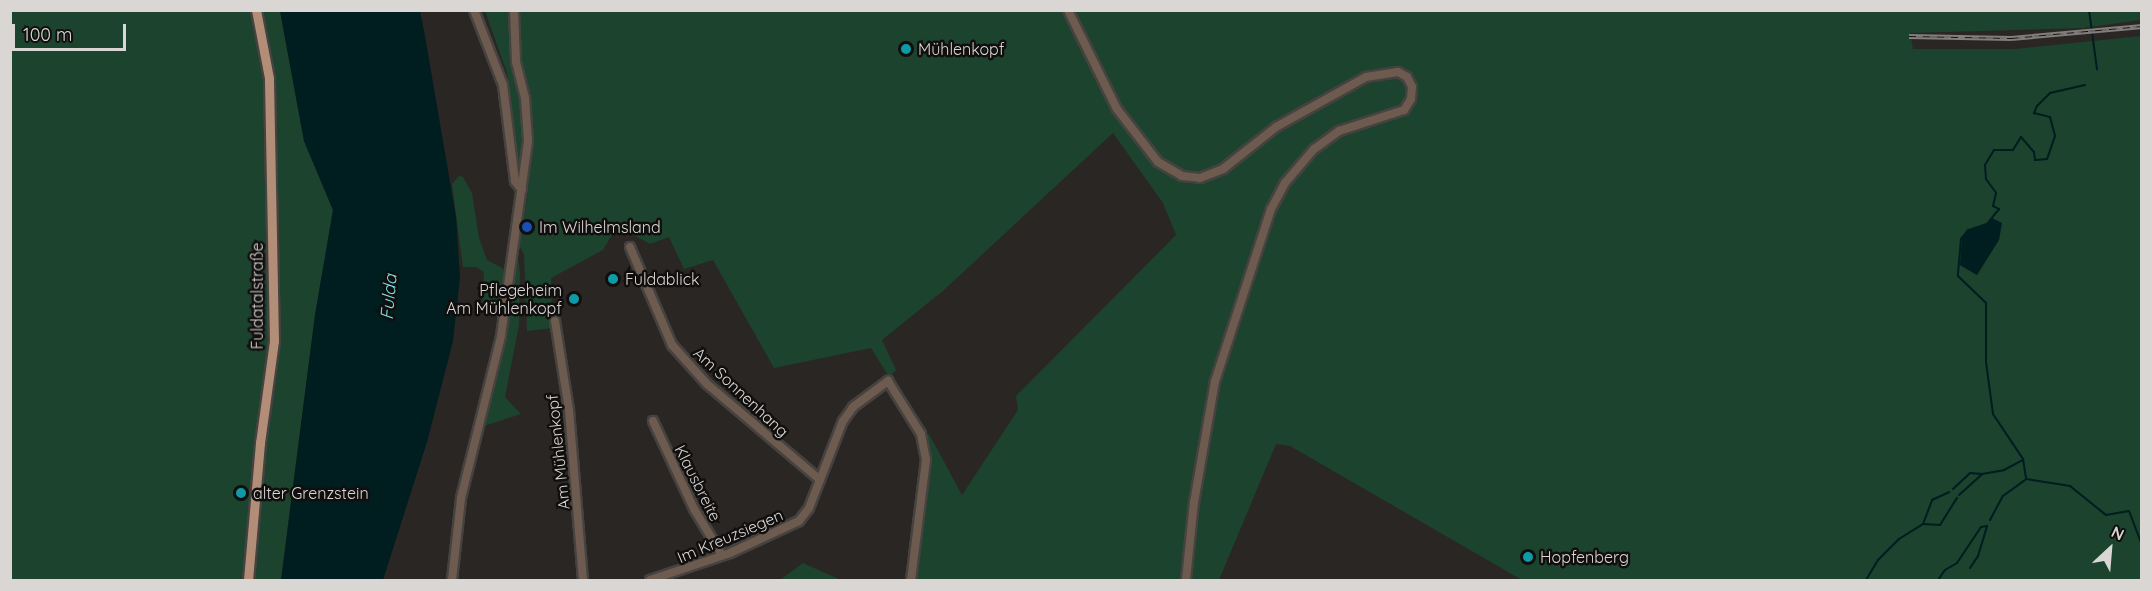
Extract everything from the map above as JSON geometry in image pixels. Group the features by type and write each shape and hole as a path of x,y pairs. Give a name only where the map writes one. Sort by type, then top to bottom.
{"main road":[{"name":"Fuldatalstraße","path":"248,580 260,443 274,341 269,78 256,10"}],"street":[{"path":"474,10 503,85 515,181 522,190"},
{"path":"452,580 467,470 497,357 522,190 528,122 516,62 514,10"},
{"path":"1068,10 1117,109 1158,162 1182,176 1200,178 1223,169 1276,127 1366,77 1398,72 1407,77 1412,87 1411,99 1404,110 1339,131 1314,149 1285,183 1271,210 1215,381 1201,456 1186,580"},
{"name":"Am Sonnenhang","path":"630,247 672,345 707,384 820,480"},
{"name":"Am Mühlenkopf","path":"555,321 569,410 583,580"},
{"name":"Im Kreuzsiegen","path":"650,580 722,555 799,521 809,508 843,421 853,407 888,381 921,434 926,460 911,580"},
{"name":"Klausbreite","path":"653,421 680,481 722,555"}],"green space":[{"path":"10,11 280,11 304,141 333,210 315,315 281,580 11,580"},
{"path":"485,11 2141,11 2141,20 2083,28 1910,33 1913,49 2015,49 2141,36 2141,580 1522,580 1290,446 1276,444 1219,580 915,580 930,456 925,436 929,434 962,495 1018,410 1016,396 1176,235 1163,203 1113,133 944,290 882,340 896,370 889,377 871,348 774,368 713,260 684,269 669,237 650,244 617,226 603,250 551,278 552,328 527,331 524,254 519,246 528,191 518,163 507,73","holes":["1991,221 1977,275 1960,265 1984,224"]},
{"path":"459,176 463,177 472,193 479,238 487,260 504,269 499,316 482,313 484,272 476,267 463,267 452,184"},
{"path":"514,259 519,263 520,273 519,325 505,397 521,414 484,426 502,354"},
{"path":"803,563 841,580 780,580"}],"water":[{"name":"Fulda","path":"280,11 420,11 425,36 456,217 460,277 453,341 427,442 383,580 281,580 315,315 333,210 304,141"},
{"path":"1992,218 2002,223 1999,240 1977,275 1960,265 1962,239 1968,231 1987,225"}],"waterway":[{"path":"2089,10 2097,69"},
{"path":"2085,85 2050,93 2037,106 2034,113 2050,117 2055,136 2047,159 2035,160 2034,152 2021,137 2013,150 1994,150 1985,165 1986,179 1996,193 1993,206 1999,209 1987,224 1968,230 1961,239 1958,276 1986,303 1986,362 1993,414 2023,459 2026,479 2070,486 2106,515 2129,511 2142,545"},
{"path":"1959,495 1982,474 2004,470 2023,460"},
{"path":"1953,489 1970,473 1982,474"},
{"path":"1990,520 2003,496 2025,480"},
{"path":"1923,524 1932,500 1949,492"},
{"path":"1866,580 1878,560 1899,539 1923,524 1940,525 1957,498"},
{"path":"1970,568 1978,556 1987,526"},
{"path":"1938,580 1945,570 1957,563 1981,527 1987,526"}],"railway":[{"path":"1909,36 2011,38 2142,26"}],"place":[{"name":"Mühlenkopf","path":"906,49"},
{"name":"Im Wilhelmsland","path":"527,227"},
{"name":"Fuldablick","path":"613,279"},
{"name":"Pflegeheim Am Mühlenkopf","path":"574,299"},
{"name":"alter Grenzstein","path":"241,493"},
{"name":"Hopfenberg","path":"1528,557"}]}
